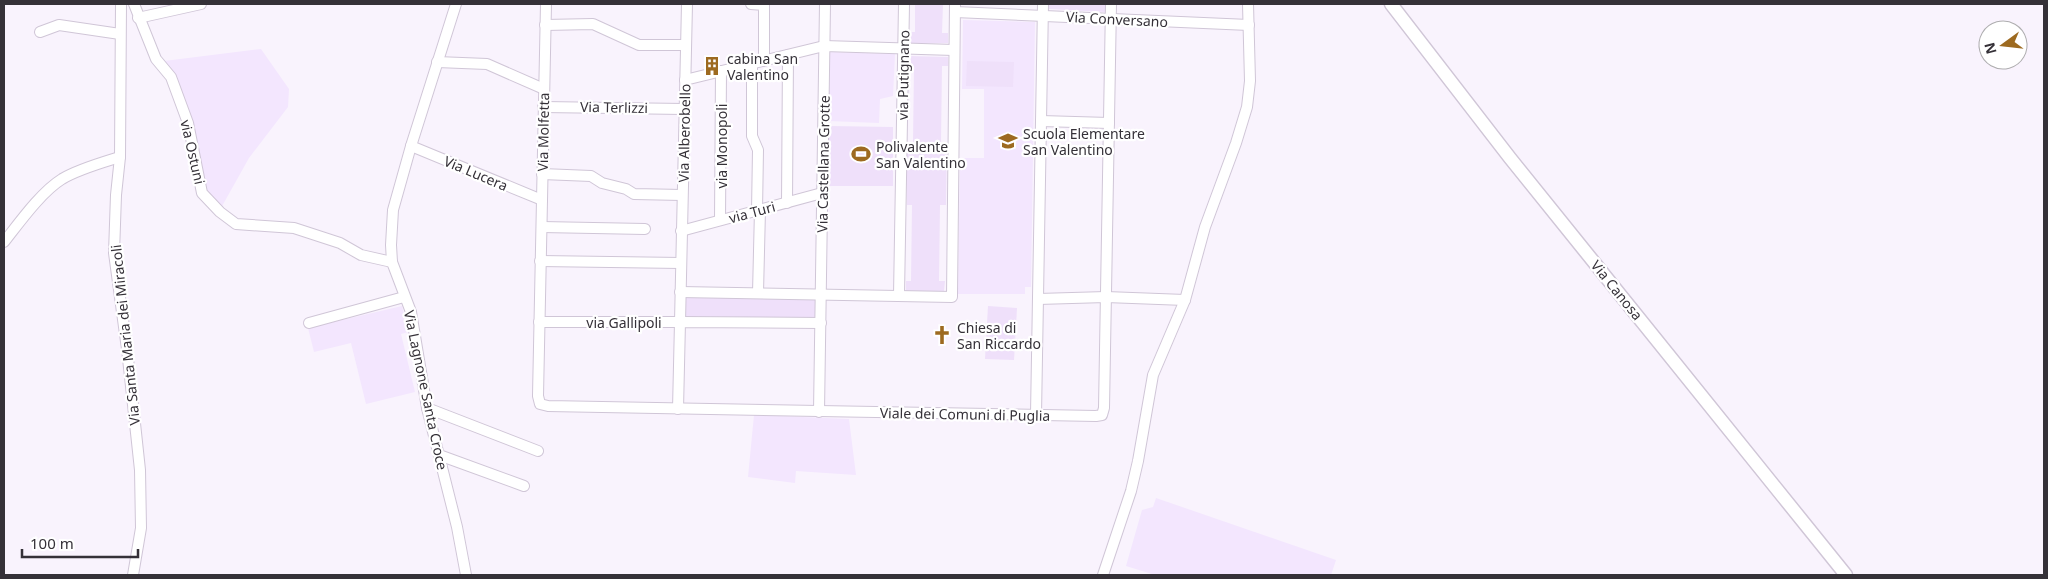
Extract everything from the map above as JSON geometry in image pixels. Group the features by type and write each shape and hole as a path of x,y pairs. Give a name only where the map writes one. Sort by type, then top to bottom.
{"main road":[{"name":"Via Canosa","path":"1391,4 1510,158 1846,575"}],"street":[{"name":"Via Santa Maria dei Miracoli","path":"121,4 120,157 116,195 114,253 140,470 141,528 134,575"},
{"name":"via Ostuni","path":"134,4 156,60 171,77 188,123 202,192 220,212 236,224 294,228 340,243 361,255 392,262"},
{"path":"138,18 201,4"},
{"name":"Via Lagnone Santa Croce","path":"456,4 411,146 393,210 390,245 392,262 411,312 427,408 457,527 466,575"},
{"name":"Via Molfetta","path":"540,261 546,4"},
{"name":"Via Alberobello","path":"681,263 686,4"},
{"path":"751,4 764,5 764,61"},
{"name":"Via Castellana Grotte","path":"820,324 825,4"},
{"name":"via Putignano","path":"899,296 904,4"},
{"path":"1036,415 1043,4"},
{"path":"1106,297 1111,4"},
{"path":"1103,575 1131,491 1153,375 1185,300 1206,227 1248,107 1250,80 1248,4"},
{"path":"680,292 821,293 952,297 955,8"},
{"name":"Via Conversano","path":"955,8 1042,16 1249,25"},
{"path":"545,25 593,24 639,45 686,46"},
{"path":"40,32 59,25 120,34"},
{"path":"685,80 824,46 954,50"},
{"path":"787,203 788,55"},
{"path":"437,62 487,64 544,89"},
{"path":"752,64 752,136 758,150 758,293"},
{"name":"via Monopoli","path":"720,220 721,71"},
{"name":"Via Terlizzi","path":"543,107 684,109"},
{"path":"1041,122 1108,123"},
{"name":"Via Lucera","path":"411,146 542,200"},
{"path":"4,242 48,191 60,180 120,157"},
{"path":"542,174 591,176 602,183 626,189 634,194 682,195"},
{"name":"via Turi","path":"682,231 822,193"},
{"path":"542,227 645,229"},
{"path":"540,322 540,261 681,263"},
{"name":"via Gallipoli","path":"540,322 680,322 681,263"},
{"path":"309,322 404,297"},
{"path":"1038,299 1106,297 1185,300"},
{"name":"Viale dei Comuni di Puglia","path":"540,322 538,396 540,404 544,406 1100,416 1104,408 1106,297"},
{"path":"678,409 680,322 820,324 819,412"},
{"path":"427,408 538,450"},
{"path":"439,455 524,486"}],"shaded area":[{"path":"915,4 943,4 942,33 948,33 948,43 909,43 909,32 915,32"},
{"path":"1049,4 1105,4 1105,12 1049,9"},
{"name":"Scuola Elementare San Valentino","path":"963,20 1035,22 1031,287 1025,287 1025,294 958,294 960,158 984,158 984,89 962,89"},
{"path":"261,49 289,89 288,107 249,158 221,208 204,190 172,74 164,61"},
{"path":"830,52 895,54 893,96 880,99 879,123 828,121"},
{"path":"909,56 948,57 948,66 942,66 941,142 947,143 946,205 940,205 939,281 945,281 944,291 906,291 906,281 911,281 912,205 907,205 907,142 913,142 914,66 909,66"},
{"path":"967,61 1014,62 1013,87 966,86"},
{"name":"Polivalente San Valentino","path":"829,126 893,127 893,186 829,186"},
{"path":"685,296 815,298 815,318 685,316"},
{"path":"402,306 408,332 401,334 415,392 366,404 351,343 314,352 308,328"},
{"path":"988,306 1017,308 1014,360 985,359"},
{"path":"754,415 849,419 856,475 796,471 795,483 748,477"},
{"path":"1156,498 1336,560 1331,575 1155,575 1126,566 1142,510 1153,507"}],"place":[{"name":"cabina San Valentino","path":"712,66"},
{"name":"Scuola Elementare San Valentino","path":"1008,141"},
{"name":"Polivalente San Valentino","path":"861,154"},
{"name":"Chiesa di San Riccardo","path":"942,335"}]}
